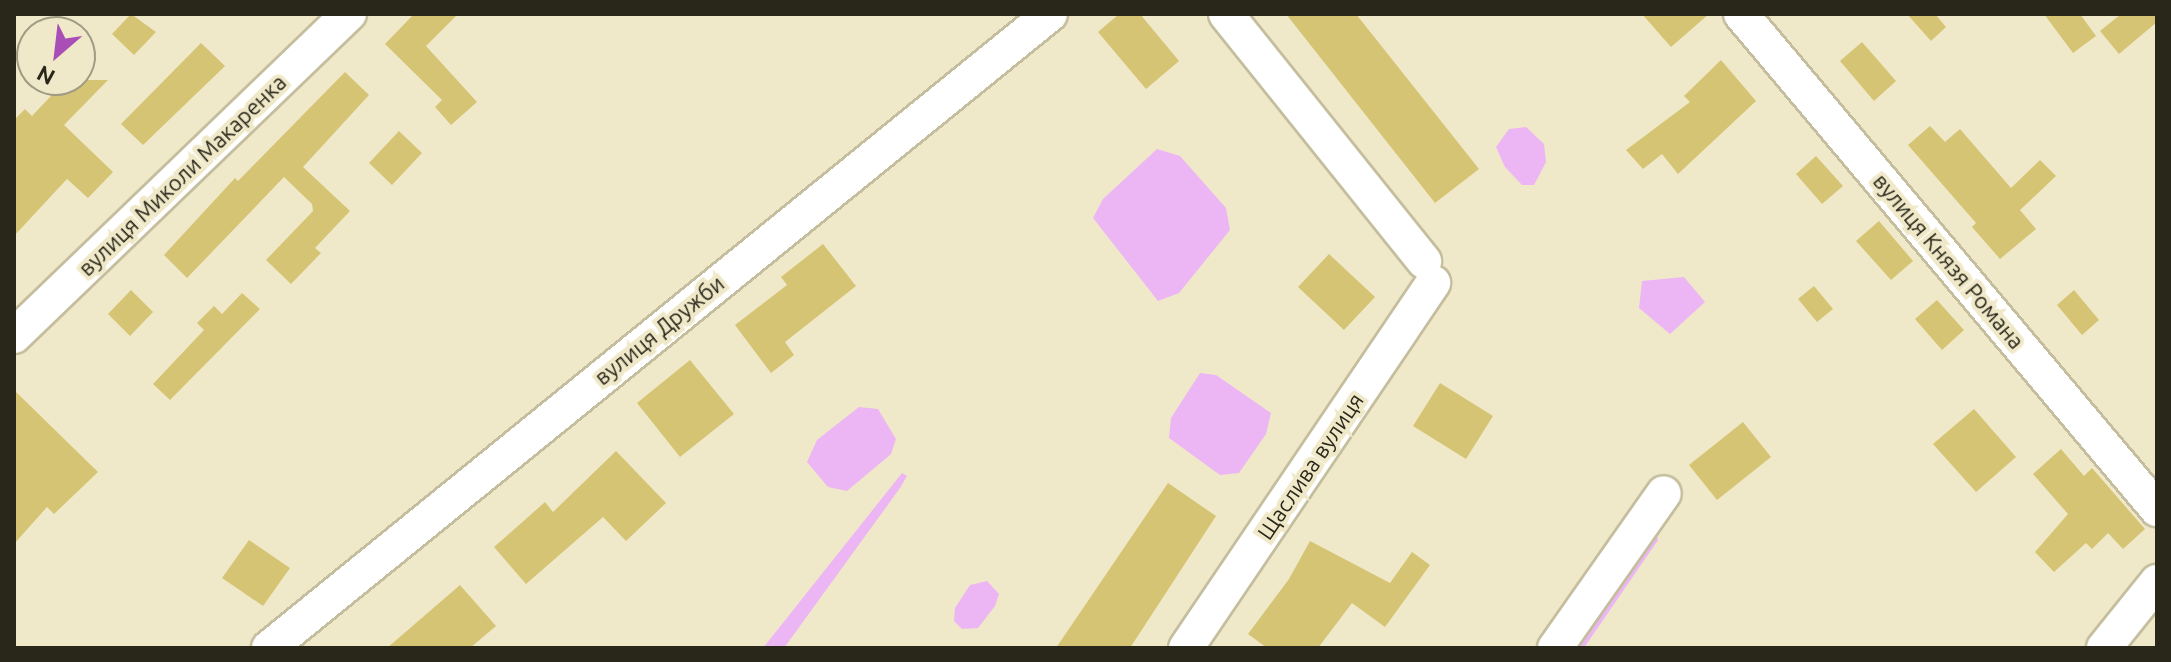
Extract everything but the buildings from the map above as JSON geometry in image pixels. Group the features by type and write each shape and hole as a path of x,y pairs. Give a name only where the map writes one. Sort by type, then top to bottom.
{"street":[{"name":"вулиця Миколи Макаренка","path":"14,336 349,14"},
{"name":"вулиця Дружби","path":"269,648 1050,14"},
{"name":"Щаслива вулиця","path":"1186,648 1429,272 1226,14"},
{"name":"вулиця Князя Романа","path":"1741,14 2157,509"},
{"path":"1555,648 1664,493"},
{"path":"2116,644 2157,582"}],"shaded area":[{"path":"1526,127 1544,144 1546,162 1534,185 1522,185 1505,167 1496,147 1509,129"},
{"path":"1157,149 1180,156 1226,208 1230,230 1179,293 1158,301 1093,218 1103,199"},
{"path":"1684,277 1705,302 1670,334 1639,308 1642,281"},
{"path":"1200,373 1216,375 1271,413 1266,434 1239,473 1220,475 1169,438 1171,418"},
{"path":"859,407 878,409 896,439 891,454 847,491 828,487 807,462 817,440"},
{"path":"902,473 907,476 900,488 784,648 763,648"},
{"path":"987,581 999,594 995,606 978,628 962,629 954,621 955,608 970,585"}],"waterway":[{"path":"1579,648 1654,539"}]}
